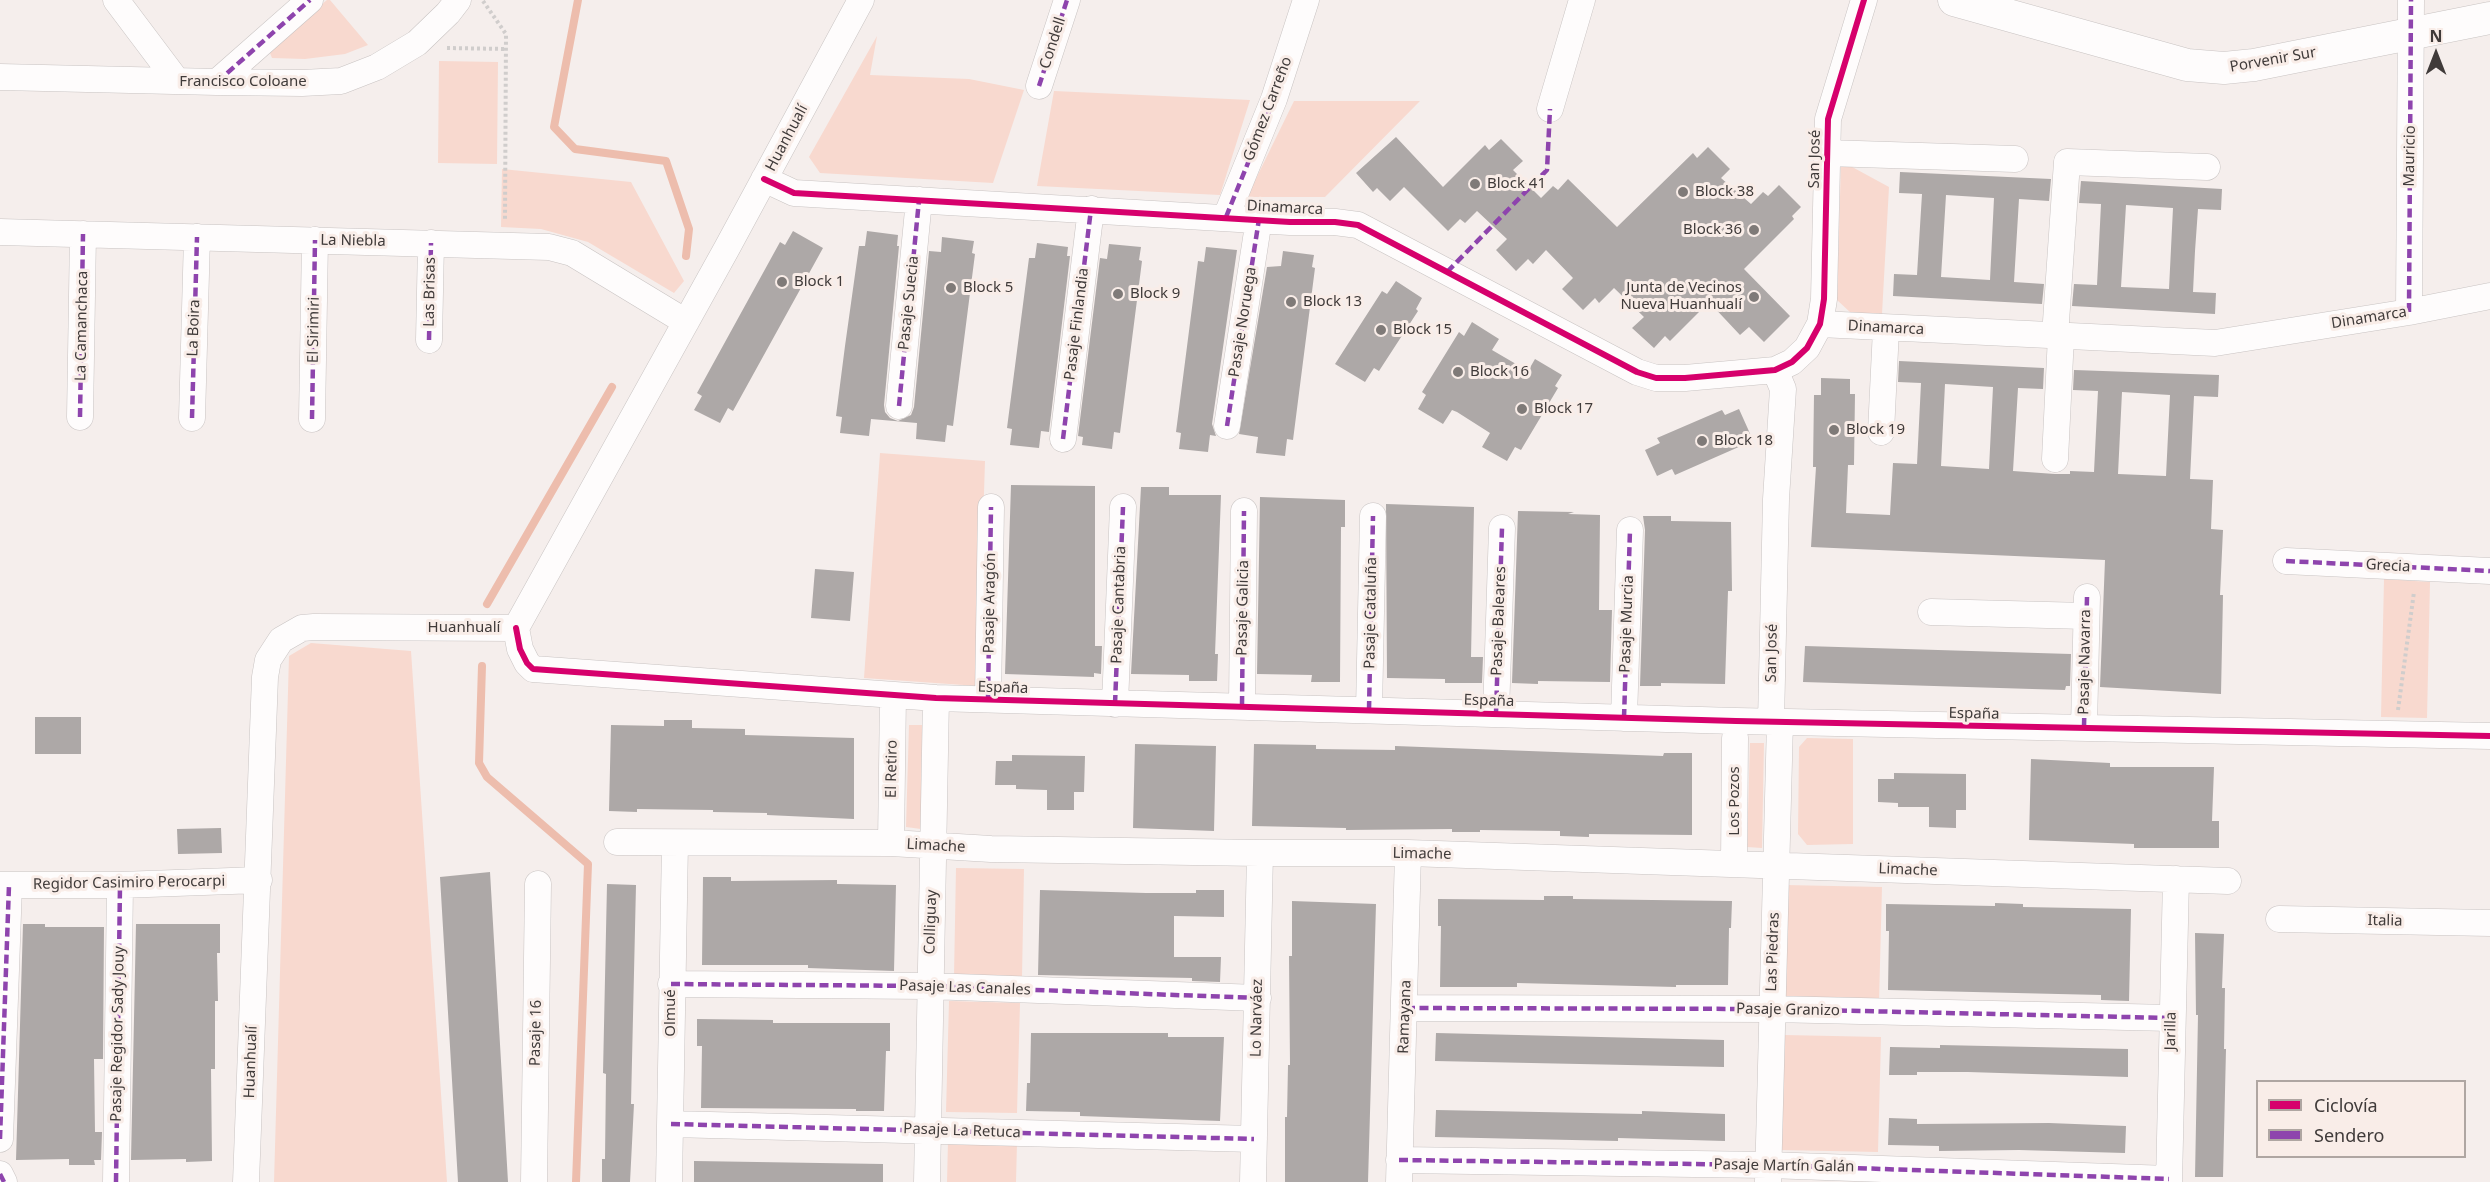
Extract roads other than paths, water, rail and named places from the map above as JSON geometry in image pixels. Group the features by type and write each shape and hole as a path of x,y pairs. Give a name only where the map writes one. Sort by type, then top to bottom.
{"main road":[{"name":"Porvenir Sur","path":"1954,0 2187,65 2224,68 2254,65 2490,18"}],"street":[{"path":"116,0 177,81"},
{"path":"216,82 310,0"},
{"name":"Francisco Coloane","path":"0,77 216,82 341,81 377,67 411,47 448,13 458,0"},
{"name":"Huanhualí","path":"246,1182 265,677 268,660 281,640 302,628 516,628 861,0"},
{"name":"Condell","path":"1039,86 1067,0"},
{"name":"Gómez Carreño","path":"1226,217 1274,99 1306,0"},
{"path":"1550,109 1582,0"},
{"name":"San José","path":"1820,324 1824,299 1828,119 1864,0"},
{"name":"Mauricio","path":"2409,312 2410,0"},
{"path":"1827,153 2015,159"},
{"path":"2055,459 2058,336 2067,162 2207,167"},
{"name":"Dinamarca","path":"764,179 794,193 1358,225 1637,372 1656,378 1715,377 1776,370 1792,362 1806,348 1820,324 1886,329 2215,343 2409,312 2490,296"},
{"name":"Pasaje Suecia","path":"899,406 920,200"},
{"name":"Pasaje Finlandia","path":"1063,439 1091,209"},
{"name":"Pasaje Noruega","path":"1227,426 1259,219"},
{"name":"La Niebla","path":"0,232 549,247 572,253 686,322"},
{"name":"La Camanchaca","path":"80,417 83,234"},
{"name":"La Boira","path":"192,418 196,237"},
{"name":"El Sirimiri","path":"312,419 315,240"},
{"name":"Las Brisas","path":"429,340 430,243"},
{"path":"1881,432 1886,329"},
{"name":"San José","path":"1775,722 1776,499 1783,389 1776,370"},
{"name":"Pasaje Aragón","path":"988,699 991,507"},
{"name":"Pasaje Cantabria","path":"1115,704 1123,507"},
{"name":"Pasaje Galicia","path":"1242,705 1244,511"},
{"name":"Pasaje Cataluña","path":"1369,710 1373,516"},
{"name":"Pasaje Baleares","path":"1496,713 1502,528"},
{"name":"Pasaje Murcia","path":"1624,718 1630,530"},
{"name":"Grecia","path":"2286,561 2490,571"},
{"name":"Pasaje Navarra","path":"1931,612 2086,607 2084,727"},
{"name":"España","path":"516,628 520,650 532,669 936,698 1775,722 2490,736"},
{"name":"El Retiro","path":"891,843 893,695"},
{"name":"Colliguay","path":"927,1182 936,698"},
{"name":"Las Piedras","path":"1768,1173 1776,866 1775,722"},
{"name":"Los Pozos","path":"1734,864 1735,738"},
{"name":"Limache","path":"617,842 891,843 934,846 1260,853 1408,853 2228,881"},
{"name":"Olmué","path":"669,1182 675,843"},
{"name":"Lo Narváez","path":"1253,1182 1260,853"},
{"name":"Ramayana","path":"1399,1171 1406,1008 1408,853"},
{"name":"Jarilla","path":"2169,1180 2176,879"},
{"name":"Regidor Casimiro Perocarpi","path":"4,885 120,885 259,880"},
{"name":"Pasaje 16","path":"534,1182 537,884"},
{"path":"0,1139 4,885"},
{"name":"Pasaje Regidor Sady Jouy","path":"116,1182 120,885"},
{"name":"Italia","path":"2279,919 2490,923"},
{"name":"Pasaje Las Canales","path":"671,984 929,986 1258,998"},
{"name":"Pasaje Granizo","path":"1406,1008 1771,1010 2171,1018"},
{"name":"Pasaje La Retuca","path":"670,1124 1254,1139"},
{"name":"Pasaje Martín Galán","path":"1399,1171 1768,1173 2169,1180"},
{"path":"0,1174 4,1182"}],"waterway":[{"path":"578,0 554,127 575,149 666,161 689,229 686,256"},
{"path":"487,604 612,387"},
{"path":"482,666 479,763 487,777 588,864 576,1182"}],"place":[{"name":"Block 41","path":"1475,184"},
{"name":"Block 38","path":"1683,192"},
{"name":"Block 36","path":"1754,230"},
{"name":"Block 1","path":"782,282"},
{"name":"Block 5","path":"951,288"},
{"name":"Block 9","path":"1118,294"},
{"name":"Junta de Vecinos Nueva Huanhualí","path":"1754,297"},
{"name":"Block 13","path":"1291,302"},
{"name":"Block 15","path":"1381,330"},
{"name":"Block 16","path":"1458,372"},
{"name":"Block 17","path":"1522,409"},
{"name":"Block 19","path":"1834,430"},
{"name":"Block 18","path":"1702,441"}]}
